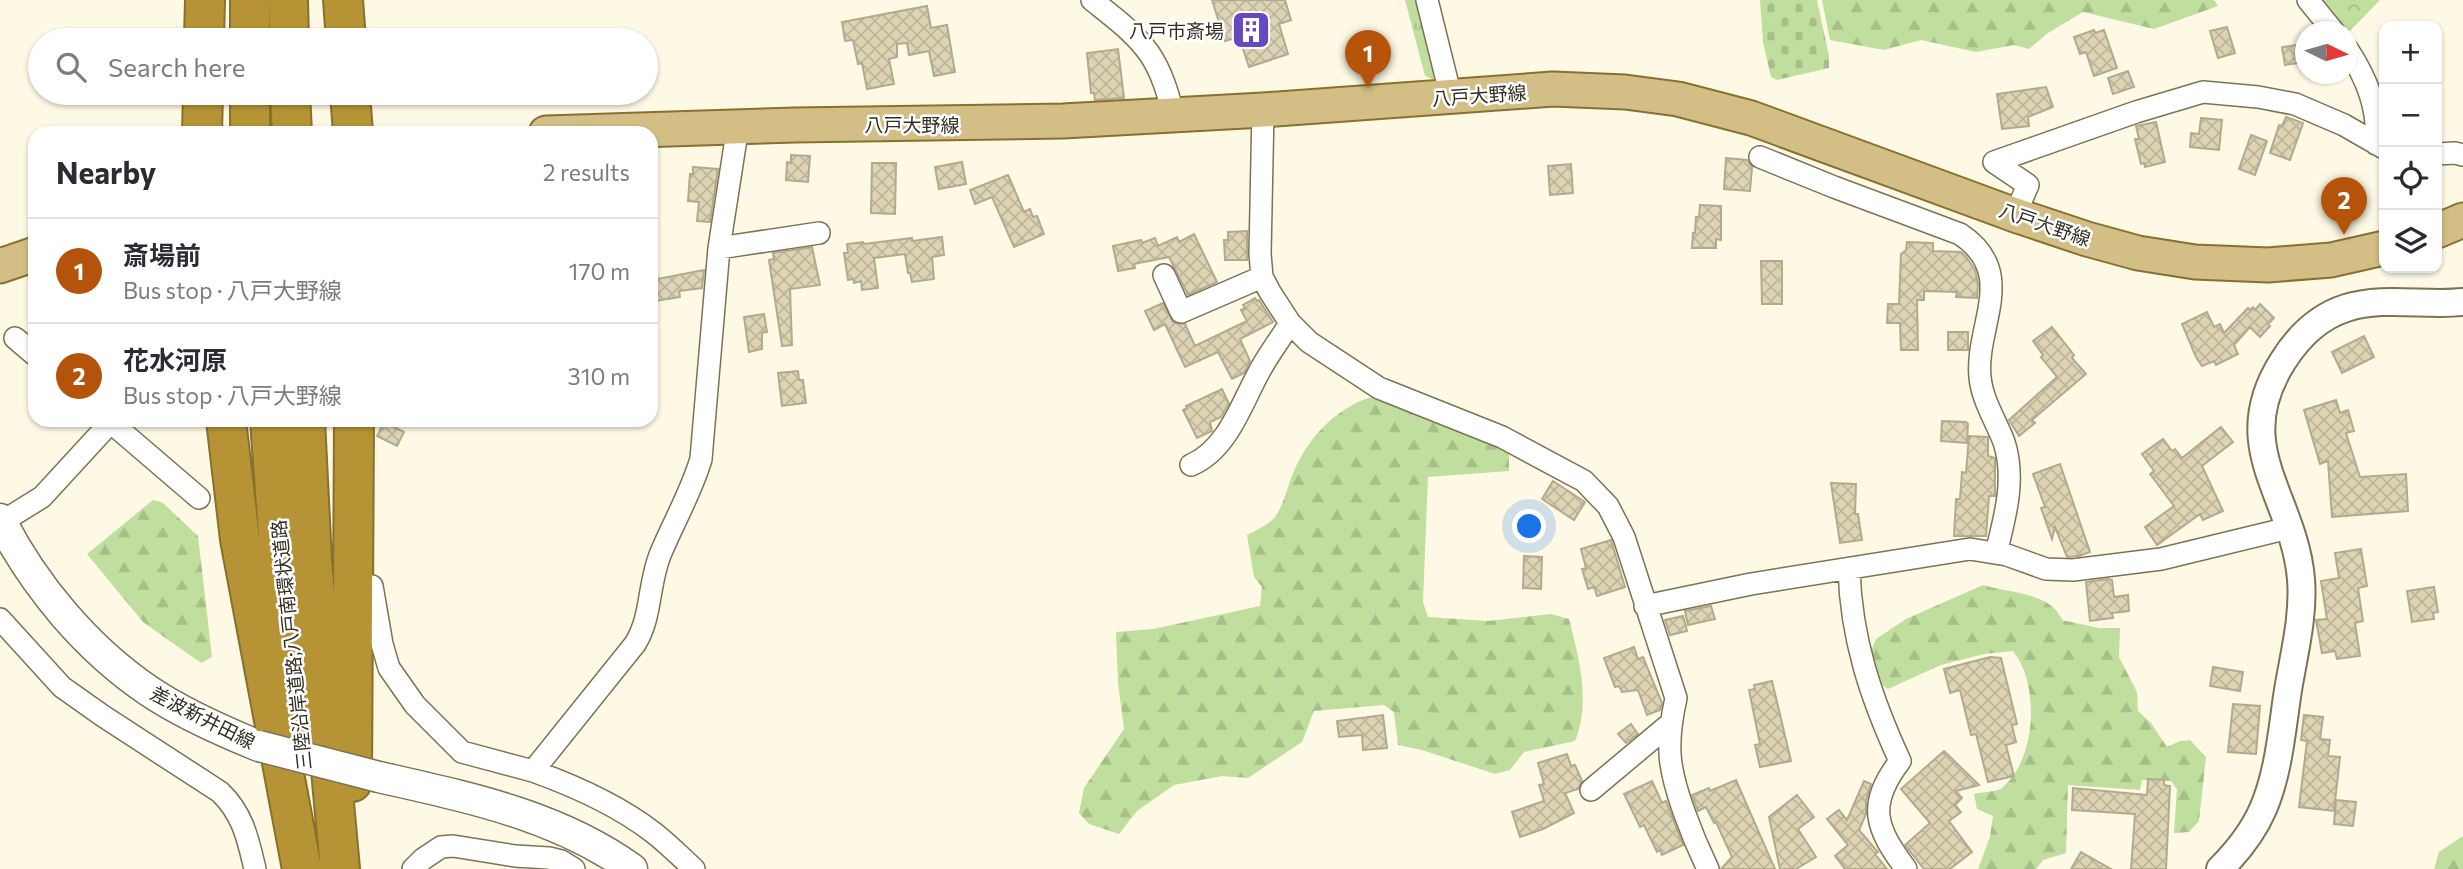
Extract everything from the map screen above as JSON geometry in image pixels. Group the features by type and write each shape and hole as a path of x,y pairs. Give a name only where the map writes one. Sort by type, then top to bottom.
{"highway":[{"path":"204,28 205,0"},
{"path":"250,0 250,28"},
{"path":"288,0 289,28"},
{"path":"343,0 345,28"},
{"path":"202,126 203,105"},
{"path":"250,105 250,126"},
{"path":"291,105 292,126"},
{"path":"351,105 352,126"},
{"path":"227,427 240,539 302,869"},
{"name":"三陸沿岸道路;八戸南環状道路","path":"270,427 281,576 316,869"},
{"name":"三陸沿岸道路;八戸南環状道路","path":"305,427 312,561 340,869"},
{"path":"348,869 354,747 354,427"}],"main road":[{"name":"八戸大野線","path":"658,129 1012,123 1174,116 1553,89 1625,92 1678,99 1751,118 2015,215 2138,253 2195,262 2268,265 2331,260 2379,249"},
{"path":"2442,229 2463,220"},
{"path":"0,266 28,256"},
{"name":"差波新井田線","path":"0,521 44,589 71,622 106,656 149,691 227,734 259,746 526,814 572,833 632,869"}],"street":[{"path":"1092,0 1128,30 1149,53 1164,81 1174,116"},
{"path":"1427,0 1451,97"},
{"path":"2308,0 2325,21"},
{"path":"2358,69 2368,87 2379,139"},
{"path":"2015,215 2028,185 1994,162 2136,112 2203,92 2259,97 2295,104 2344,125 2379,145"},
{"path":"1263,110 1260,254 1262,277 1290,323 1309,342 1379,388 1502,437 1584,481 1608,506 1624,537 1676,698 1671,723 1670,755 1694,837 1707,869"},
{"path":"533,771 644,630 651,583 660,556 694,481 701,459 719,248 738,126"},
{"path":"2442,154 2463,155"},
{"path":"1760,157 1960,234 1975,243 1990,274 1991,293 1990,313 1979,366 1980,380 2004,445 2009,467 2007,509 1996,553"},
{"path":"719,248 819,233"},
{"path":"1164,275 1181,312 1262,277"},
{"path":"2220,869 2250,835 2266,800 2276,767 2301,598 2301,578 2289,528 2267,466 2261,431 2262,407 2267,388 2303,334 2321,320 2348,307 2377,303 2463,302"},
{"path":"1191,465 1204,460 1223,438 1259,371 1290,323"},
{"path":"15,338 28,349"},
{"path":"0,521 42,498 105,427"},
{"path":"117,427 199,498"},
{"path":"1645,606 1751,584 1970,549 2007,555 2046,569 2073,570 2161,559 2289,528"},
{"path":"1849,569 1863,665 1876,709 1900,761 1891,773 1882,795 1878,815 1881,830 1906,869"},
{"path":"372,586 389,668 415,705 462,752 559,780 621,811 653,832 694,869"},
{"path":"0,619 62,687 220,792 238,814 246,831 255,869"},
{"path":"1591,790 1671,723"},
{"path":"413,869 441,847 453,846 515,856 549,858 574,869"}],"green space":[{"path":"1405,0 1417,0 1435,73 1433,79 1425,76"},
{"path":"1760,0 1817,0 1829,68 1777,80 1771,77 1763,42"},
{"path":"1822,0 2214,0 2218,6 2154,29 2083,12 2048,33 2029,49 2014,45 1976,52 1921,40 1884,50 1830,40"},
{"path":"2317,0 2380,0 2358,23 2335,21"},
{"path":"1371,397 1420,413 1509,451 1509,471 1428,477 1423,602 1428,617 1488,621 1551,614 1569,619 1580,664 1583,696 1580,726 1575,741 1524,752 1510,770 1495,774 1398,745 1394,712 1384,705 1314,711 1302,742 1248,778 1222,776 1174,785 1137,811 1119,834 1089,824 1079,813 1084,788 1124,729 1118,683 1116,632 1153,629 1260,606 1262,587 1254,577 1247,535 1275,517 1298,463 1313,438 1345,409"},
{"path":"153,500 163,503 198,536 212,657 201,663 143,622 87,554"},
{"path":"1983,585 2039,599 2049,604 2062,620 2099,628 2120,628 2119,657 2137,692 2138,711 2151,723 2167,747 2190,740 2206,757 2199,821 2189,832 2174,833 2177,789 2171,781 2142,780 2140,790 2068,785 2066,853 2043,860 2036,869 1978,869 1990,837 1993,816 1977,809 1974,794 2001,789 2009,781 2025,753 2029,735 2030,698 2021,665 2013,651 1984,654 1941,665 1888,689 1880,684 1870,653 1876,639 1906,619"},
{"path":"2463,836 2463,869 2434,869 2439,852"}],"building":[{"name":"八戸市斎場","path":"1212,0 1285,0 1291,20 1279,24 1288,54 1249,67 1239,37 1225,41"},
{"path":"927,6 931,28 947,25 955,72 934,76 929,51 909,55 907,43 897,44 897,57 889,59 894,84 867,89 862,63 858,64 853,40 845,41 842,22"},
{"path":"2227,27 2235,53 2218,58 2210,31"},
{"path":"2094,30 2095,33 2104,30 2117,68 2094,76 2086,52 2080,54 2074,37"},
{"path":"2295,45 2295,64 2285,65 2282,47"},
{"path":"1118,49 1124,98 1095,100 1094,93 1091,93 1087,53"},
{"path":"2128,71 2134,87 2113,94 2108,78"},
{"path":"2046,87 2053,107 2028,117 2029,126 2002,129 1997,94"},
{"path":"2286,117 2303,123 2290,160 2270,153 2279,125 2282,126"},
{"path":"2201,118 2222,120 2219,150 2190,147 2191,133 2199,134"},
{"path":"2156,122 2165,162 2145,167 2144,163 2141,164 2135,139 2139,139 2136,126"},
{"path":"2251,135 2267,141 2255,175 2239,169"},
{"path":"791,155 810,156 808,182 786,180 787,162 791,163"},
{"path":"1726,158 1747,160 1752,167 1750,191 1724,189"},
{"path":"962,162 966,184 939,189 935,167"},
{"path":"872,163 896,163 895,214 871,213"},
{"path":"1571,164 1573,193 1550,195 1548,166"},
{"path":"693,167 718,169 710,222 697,221 699,202 688,201"},
{"path":"1008,175 1024,212 1030,209 1033,217 1037,216 1044,234 1014,247 992,197 975,204 970,190"},
{"path":"1700,205 1721,206 1721,240 1716,239 1716,248 1692,248"},
{"path":"1247,231 1247,260 1225,260 1224,240 1228,240 1228,232"},
{"path":"1194,234 1217,282 1188,295 1169,257 1134,264 1135,268 1118,271 1113,246 1141,240 1142,243 1155,238 1158,246 1177,237 1179,242"},
{"path":"942,237 944,255 932,257 934,279 912,282 905,254 874,258 878,288 862,290 861,281 854,283 853,279 848,280 844,253 848,253 847,244"},
{"path":"1907,242 1933,243 1933,251 1961,252 1975,270 1978,284 1977,298 1956,297 1957,292 1924,291 1924,300 1917,300 1918,350 1901,350 1900,323 1887,323 1888,304 1899,304 1901,254 1906,250"},
{"path":"812,247 820,285 790,289 792,345 782,346 769,260 774,259 773,253"},
{"path":"1761,261 1782,261 1782,304 1762,304"},
{"path":"704,270 702,288 679,291 680,297 658,301 658,279"},
{"path":"1255,298 1273,322 1240,339 1250,361 1244,373 1232,379 1218,352 1185,367 1165,324 1154,330 1145,311 1163,303 1173,322 1185,324 1195,346 1247,321 1241,310 1245,308 1243,305"},
{"path":"2260,304 2274,318 2260,337 2250,327 2234,345 2238,354 2216,365 2214,361 2202,366 2182,324 2207,312 2214,327 2220,324 2224,333 2248,308 2250,310 2253,307 2255,310"},
{"path":"764,314 767,332 762,333 762,349 749,352 744,317"},
{"path":"2052,327 2086,374 2032,420 2035,423 2019,436 2009,420 2057,377 2041,357 2043,355 2033,341"},
{"path":"1948,332 1968,332 1968,350 1948,350"},
{"path":"2364,336 2374,357 2342,373 2332,352"},
{"path":"798,371 799,380 803,380 806,403 782,406 778,373"},
{"path":"1222,389 1229,404 1221,417 1210,422 1212,431 1197,438 1183,410"},
{"path":"2336,400 2340,413 2348,410 2354,431 2346,433 2360,477 2406,474 2408,511 2332,517 2328,461 2320,464 2304,410"},
{"path":"1942,421 1966,422 1967,443 1941,441"},
{"path":"382,427 394,427 404,432 397,446 377,436"},
{"path":"2221,427 2233,442 2202,466 2223,511 2203,520 2200,514 2157,545 2145,527 2174,506 2150,474 2154,471 2142,454 2163,439 2172,451 2175,449 2182,458"},
{"path":"1969,436 1988,437 1988,456 1995,458 1995,496 1989,496 1986,536 1954,536 1956,499 1960,499 1962,472 1966,473"},
{"path":"2060,464 2090,552 2079,556 2067,557 2055,527 2052,539 2041,508 2045,507 2033,474"},
{"path":"1553,481 1585,502 1574,520 1542,499"},
{"path":"1831,483 1856,484 1855,514 1858,514 1862,540 1840,543"},
{"path":"1611,540 1625,587 1597,596 1594,587 1588,589 1582,569 1586,568 1581,549"},
{"path":"2361,549 2367,586 2358,588 2363,621 2355,623 2360,656 2337,659 2335,651 2322,653 2316,620 2327,619 2321,581 2339,578 2335,553"},
{"path":"1524,556 1542,557 1541,589 1523,588"},
{"path":"2112,580 2114,597 2128,595 2129,611 2112,613 2113,618 2090,621 2086,582"},
{"path":"2434,587 2438,612 2433,613 2434,619 2412,622 2407,591"},
{"path":"1711,606 1715,619 1688,625 1685,611"},
{"path":"1683,616 1687,631 1670,635 1665,620"},
{"path":"1634,647 1638,659 1643,657 1662,703 1660,710 1647,715 1638,690 1622,692 1619,686 1615,687 1604,658"},
{"path":"1990,657 2001,658 2017,724 2012,725 2016,742 2006,745 2014,776 1988,782 1976,734 1971,735 1960,690 1950,693 1944,669"},
{"path":"2213,667 2243,672 2240,691 2210,686"},
{"path":"1772,681 1791,761 1760,767 1755,745 1760,744 1749,690 1755,689 1754,685"},
{"path":"2233,704 2260,706 2256,754 2228,752"},
{"path":"1383,715 1387,748 1363,750 1362,735 1339,737 1337,721"},
{"path":"2304,715 2323,717 2320,739 2330,740 2328,756 2340,757 2334,811 2299,807 2307,741 2301,740"},
{"path":"1631,724 1638,734 1626,743 1618,734"},
{"path":"1944,751 1979,785 1956,791 1962,798 1955,805 1961,812 1949,821 1972,852 1950,869 1924,869 1905,845 1930,823 1901,789"},
{"path":"1567,754 1571,766 1575,765 1582,781 1578,789 1565,793 1574,813 1520,837 1512,812 1544,801 1539,785 1544,784 1538,763"},
{"path":"2148,779 2164,780 2164,785 2170,786 2166,869 2131,869 2135,814 2072,810 2073,788 2147,795"},
{"path":"1736,780 1775,869 1721,869 1732,857 1716,822 1714,823 1706,807 1698,811 1692,795"},
{"path":"1652,781 1662,803 1666,801 1683,845 1662,855 1660,850 1657,852 1644,825 1640,827 1624,794"},
{"path":"1864,781 1871,784 1866,801 1866,814 1859,830 1878,852 1875,854 1887,869 1845,869 1835,856 1848,845 1827,819 1839,810 1847,820"},
{"path":"1797,795 1814,817 1798,829 1816,857 1796,869 1780,869 1769,817"},
{"path":"2336,800 2356,802 2353,826 2334,824"},
{"path":"2081,852 2111,869 2071,869"}],"place":[{"name":"八戸市斎場","path":"1251,30"},
{"name":"斎場前","path":"1368,88"},
{"name":"花水河原","path":"2344,235"}]}
